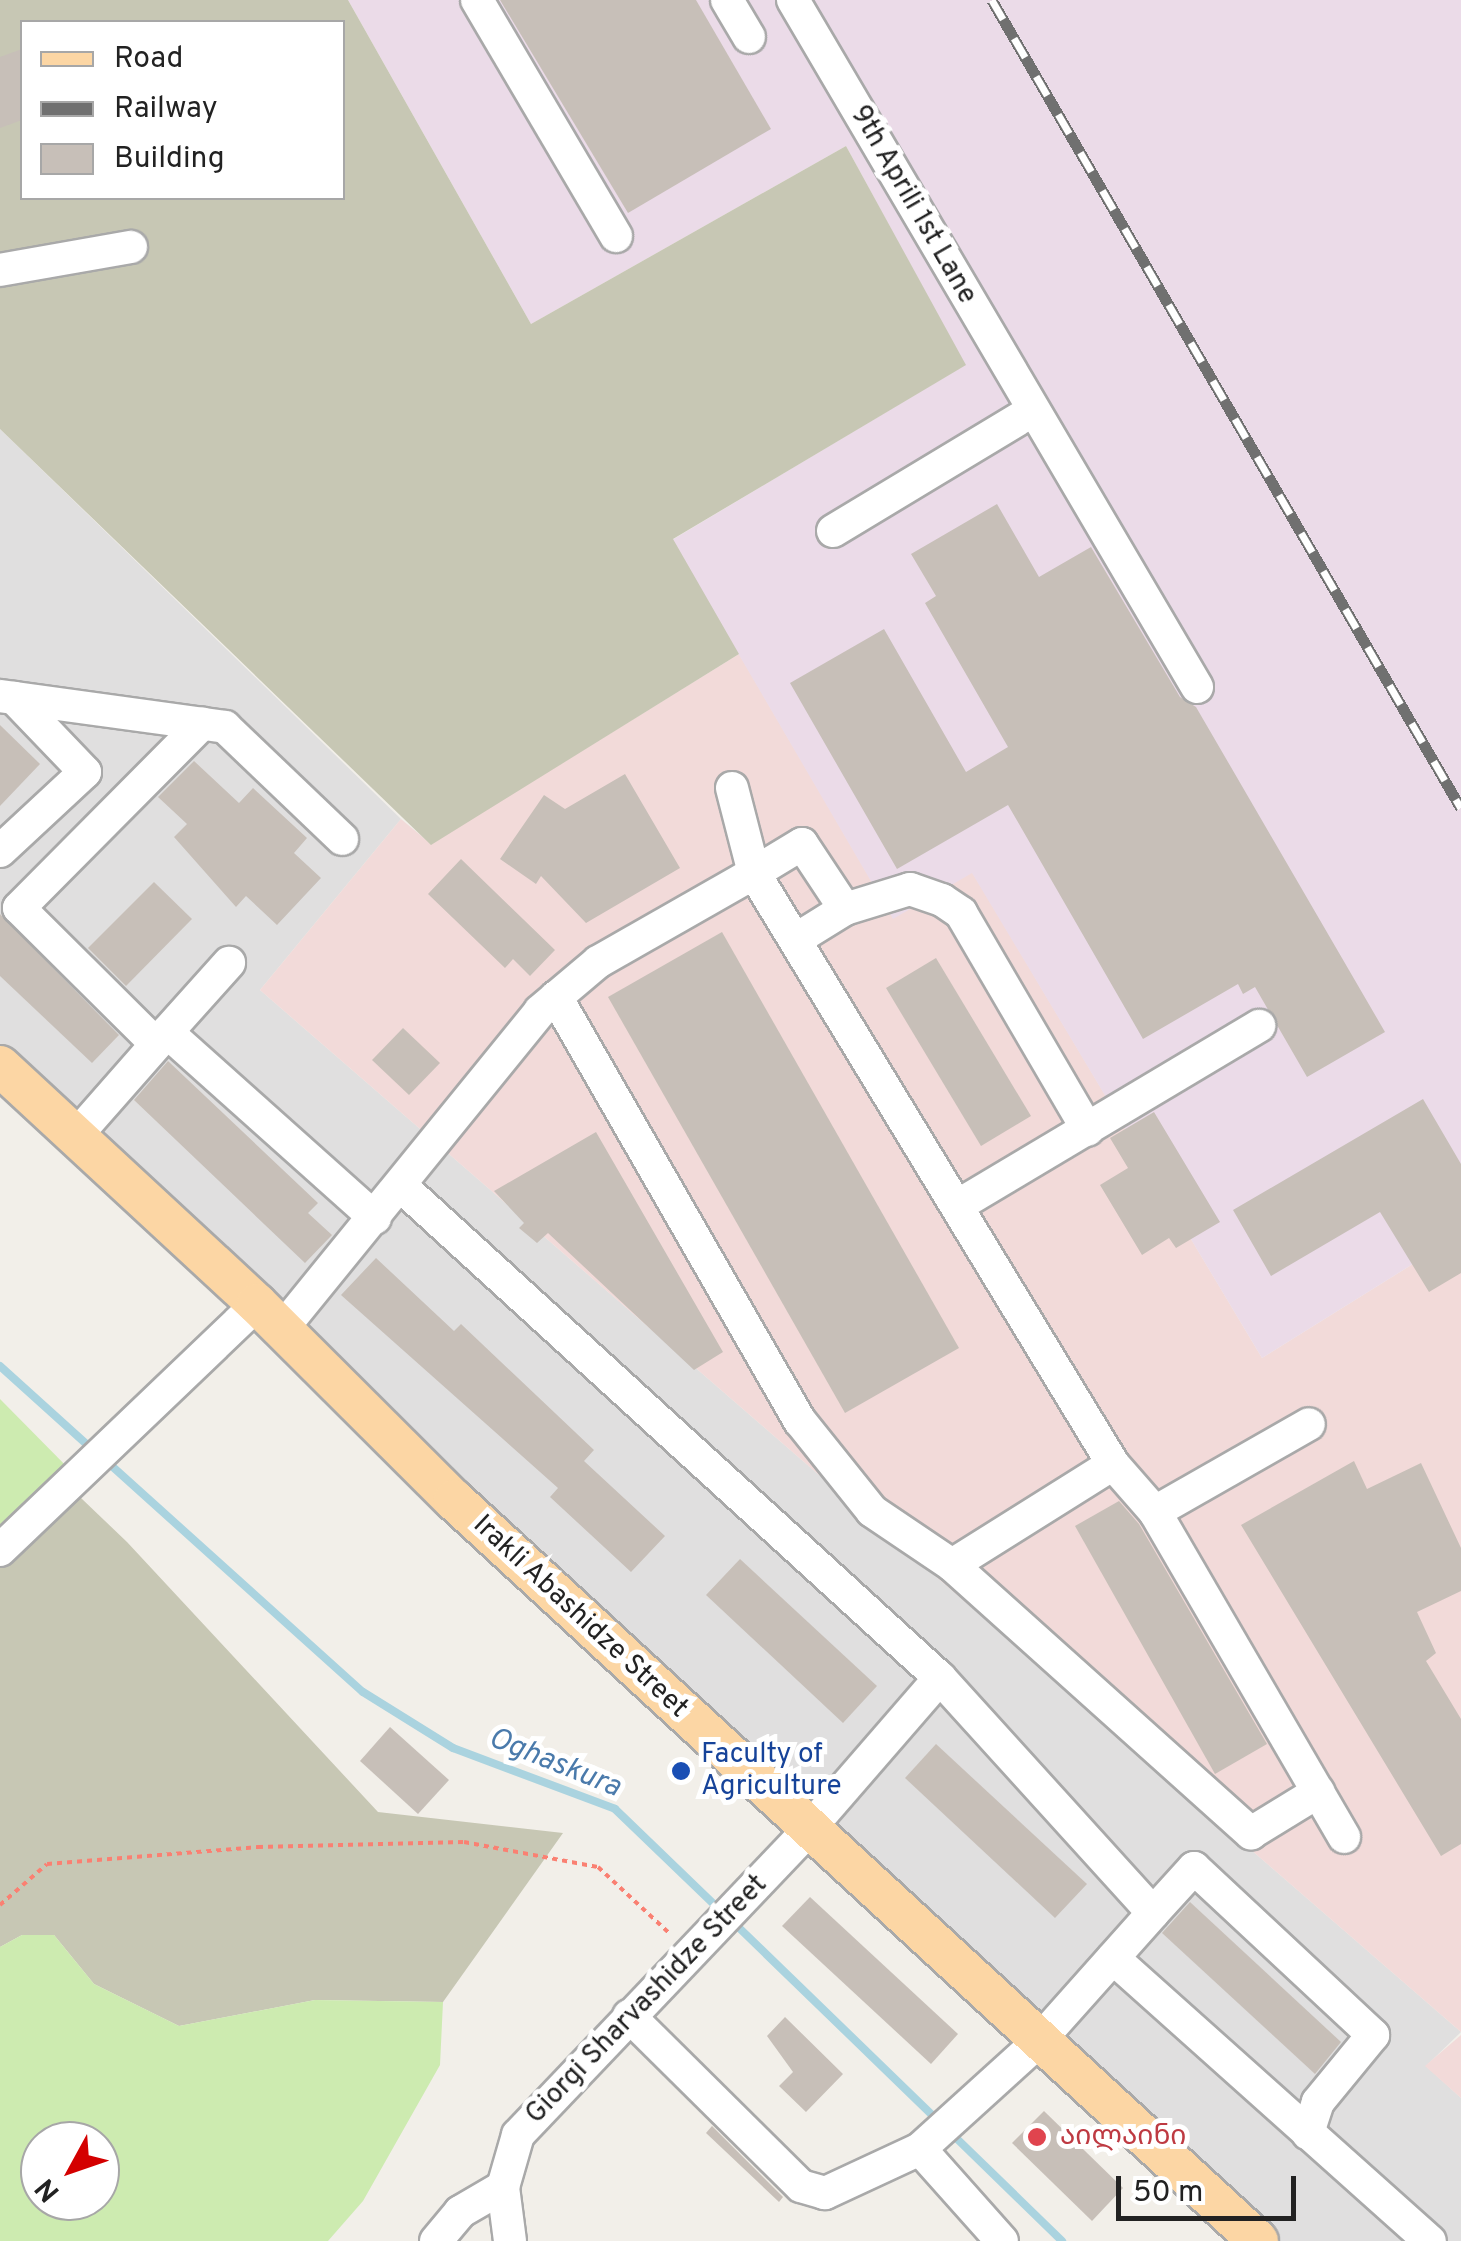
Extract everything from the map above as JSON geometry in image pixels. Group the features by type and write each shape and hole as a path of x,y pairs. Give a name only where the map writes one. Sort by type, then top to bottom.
{"main road":[{"name":"Irakli Abashidze Street","path":"0,1066 270,1317 454,1500 1258,2241"}],"street":[{"path":"478,0 616,236"},
{"path":"727,0 749,37"},
{"name":"9th Aprili 1st Lane","path":"793,0 1197,687"},
{"path":"0,270 132,246"},
{"path":"833,531 1032,410"},
{"path":"7,696 225,728 342,839"},
{"path":"0,851 85,772 7,696"},
{"path":"202,724 19,908 162,1038 375,1218"},
{"path":"732,788 754,873 1113,1464 1155,1512 1344,1837"},
{"path":"0,1550 132,1430 270,1317 375,1218 510,1045 598,962 802,844 846,909"},
{"path":"795,940 846,909 910,889 961,912 1088,1130"},
{"path":"74,1138 230,963"},
{"path":"556,998 800,1421 872,1511 952,1564 1251,1834 1318,1792"},
{"path":"957,1206 1259,1026"},
{"path":"401,1186 940,1678 1152,1913"},
{"path":"1155,1512 1310,1424"},
{"path":"952,1564 1113,1464"},
{"name":"Giorgi Sharvashidze Street","path":"510,2241 503,2187 518,2135 810,1829 940,1678"},
{"path":"629,2016 800,2186 825,2193 920,2149 1038,2040 1194,1868 1374,2035 1318,2102 1308,2133"},
{"path":"1113,1958 1430,2241"},
{"path":"920,2149 1002,2241"},
{"path":"436,2241 460,2212 503,2187"}],"path":[{"path":"0,1905 47,1864 258,1847 464,1842 598,1868 698,1946"}],"shaded area":[{"path":"0,0 348,0 531,324 846,146 966,365 673,539 739,654 431,845 0,429"},
{"path":"348,0 1461,0 1461,1234 1262,1358 972,873 893,919 672,540 965,365 846,146 531,324"},
{"path":"0,429 401,819 260,990 1461,2032 1426,2066 1461,2098 1461,2241 1258,2241 0,1082"},
{"path":"739,654 893,918 972,872 1262,1358 1461,1234 1461,2032 260,990 401,819 431,844"},
{"path":"13,1433 127,1542 378,1812 563,1833 443,2002 315,2000 179,2026 94,1984 54,1935 22,1935 0,1947 0,1437"},
{"path":"1461,2035 1461,2098 1425,2066"}],"green space":[{"path":"0,1399 79,1479 0,1550"},
{"path":"22,1935 54,1935 94,1984 179,2026 315,2000 443,2002 440,2065 363,2201 328,2241 0,2241 0,1947"}],"building":[{"path":"500,0 696,0 771,129 628,213"},
{"path":"20,50 20,121 0,128 0,57"},
{"path":"997,504 1039,577 1091,547 1180,697 1196,707 1385,1032 1307,1077 1255,987 1243,994 1238,984 1143,1039 1008,805 897,869 790,683 884,629 966,772 1008,747 925,603 936,596 911,554"},
{"path":"0,725 40,764 0,806"},
{"path":"194,761 239,803 253,788 307,838 294,853 321,878 277,925 246,896 236,907 174,837 187,824 158,797"},
{"path":"625,774 680,868 586,923 541,876 536,884 500,859 544,795 565,809"},
{"path":"461,859 555,950 530,976 513,959 505,968 428,894"},
{"path":"154,882 192,919 126,986 88,948"},
{"path":"0,914 119,1035 92,1063 0,976"},
{"path":"722,932 959,1348 845,1413 608,997"},
{"path":"936,958 1031,1116 981,1146 886,988"},
{"path":"403,1028 440,1063 409,1095 372,1060"},
{"path":"168,1061 318,1203 308,1213 332,1235 305,1263 134,1100"},
{"path":"1423,1099 1461,1164 1461,1273 1429,1292 1380,1212 1271,1276 1233,1210"},
{"path":"1154,1112 1220,1222 1176,1248 1169,1238 1142,1255 1100,1185 1128,1168 1110,1138"},
{"path":"596,1132 723,1352 694,1370 548,1233 537,1243 519,1228 524,1223 494,1191"},
{"path":"376,1258 454,1331 461,1324 594,1450 584,1461 665,1536 631,1572 550,1497 558,1488 341,1295"},
{"path":"1354,1461 1367,1489 1421,1463 1461,1548 1461,1591 1417,1612 1436,1653 1426,1661 1461,1719 1461,1844 1441,1856 1241,1525"},
{"path":"1119,1501 1139,1524 1267,1744 1215,1774 1075,1526"},
{"path":"740,1559 877,1686 843,1723 706,1595"},
{"path":"390,1727 449,1780 418,1814 360,1761"},
{"path":"936,1744 1087,1884 1055,1918 905,1778"},
{"path":"810,1897 958,2034 931,2064 782,1926"},
{"path":"1190,1902 1341,2042 1315,2074 1162,1933"},
{"path":"785,2017 843,2074 806,2112 779,2086 793,2072 767,2036"},
{"path":"1044,2111 1123,2188 1092,2221 1012,2143"},
{"path":"712,2126 783,2197 779,2202 706,2133"}],"waterway":[{"name":"Oghaskura","path":"0,1366 93,1450"},
{"name":"Oghaskura","path":"104,1459 363,1692 453,1748 615,1809 722,1912"},
{"name":"Oghaskura","path":"732,1921 937,2120"},
{"name":"Oghaskura","path":"951,2133 1062,2241"}],"railway":[{"path":"992,0 1461,808"}],"place":[{"name":"Faculty of Agriculture","path":"681,1771"},
{"name":"აილაინი","path":"1037,2137"}]}
